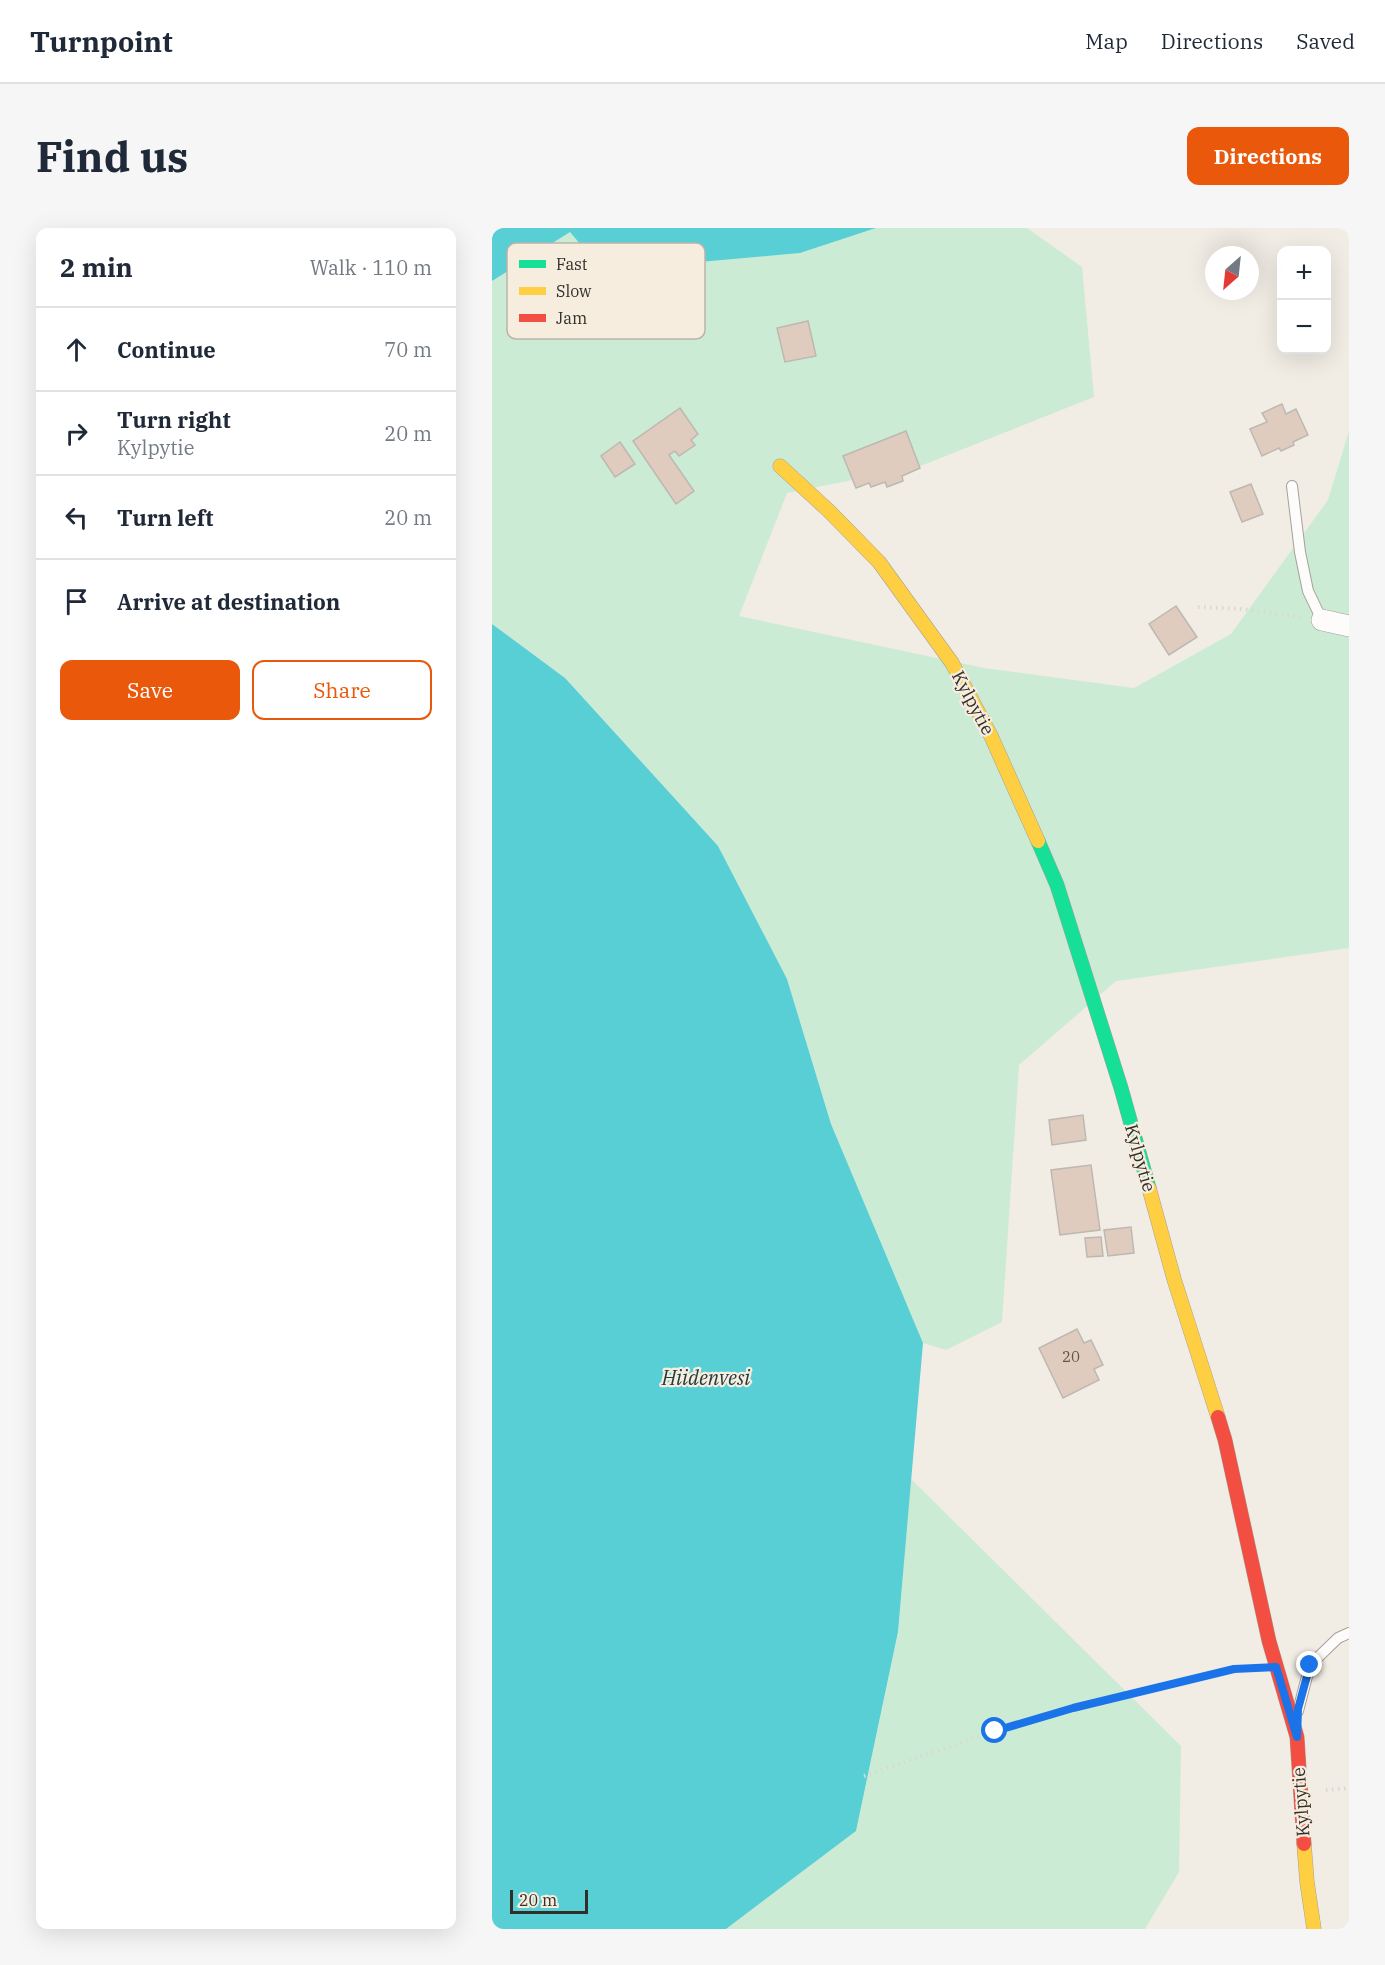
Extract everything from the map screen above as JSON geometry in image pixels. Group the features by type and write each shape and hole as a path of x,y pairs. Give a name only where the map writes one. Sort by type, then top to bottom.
{"street":[{"name":"Kylpytie","path":"780,466 830,511 879,562 952,663 995,745 1058,885 1121,1088 1174,1279 1225,1440 1276,1667 1297,1737 1307,1882 1314,1929"},
{"path":"1322,620 1349,626"}],"lane":[{"path":"1293,486 1300,552 1308,591 1322,620"},
{"path":"1297,1737 1298,1709 1310,1665 1338,1638 1349,1633"}],"path":[{"path":"1198,607 1241,609 1322,620"},
{"path":"864,1776 995,1731 1073,1708 1234,1669 1276,1667"}],"green space":[{"path":"876,228 1027,228 1082,267 1094,397 918,467 787,493 739,616 984,668 1134,688 1231,634 1328,500 1349,431 1349,948 1116,981 1019,1065 1002,1322 946,1350 923,1343 831,1124 787,979 565,678 492,624 492,281 507,271 507,339 705,339 705,262 800,253"},
{"path":"570,231 580,243 551,243"},
{"path":"911,1479 1181,1746 1179,1872 1145,1929 726,1929 856,1831 898,1633"}],"water":[{"path":"492,228 876,228 800,253 705,262 705,243 579,243 570,232 552,243 507,243 507,272 492,281"},
{"name":"Hiidenvesi","path":"492,624 565,678 718,846 787,979 831,1124 923,1343 898,1632 856,1831 726,1929 492,1929"}],"building":[{"path":"808,321 816,356 785,362 777,328"},
{"path":"1282,404 1286,414 1296,409 1308,435 1281,451 1279,448 1262,456 1250,429 1267,422 1262,413"},
{"path":"680,408 698,434 691,440 695,445 679,456 675,451 669,455 694,491 676,504 633,441"},
{"path":"906,431 920,468 902,476 903,481 887,487 885,482 871,487 869,483 856,488 843,456"},
{"path":"620,442 635,464 615,477 601,456"},
{"path":"1251,484 1263,514 1242,522 1230,492"},
{"path":"1176,606 1197,637 1169,655 1149,624"},
{"path":"1083,1115 1086,1140 1052,1145 1049,1120"},
{"path":"1091,1165 1100,1230 1060,1235 1051,1170"},
{"path":"1131,1227 1134,1253 1108,1256 1104,1230"},
{"path":"1101,1237 1103,1256 1087,1257 1085,1238"},
{"path":"1077,1329 1084,1343 1091,1340 1103,1365 1094,1369 1099,1380 1063,1398 1039,1348"}],"traffic: fast":[{"path":"1038,841 1057,885 1121,1088 1149,1188"}],"traffic: slow":[{"path":"780,466 829,511 879,562 952,663 991,736 1038,841"},
{"path":"1149,1188 1174,1279 1218,1417"},
{"path":"1304,1844 1314,1929"}],"traffic: jam":[{"path":"1218,1417 1269,1641 1297,1737 1304,1844"}],"route":[{"path":"995,1731 1073,1708 1234,1669 1276,1667 1297,1737 1298,1709 1310,1665"}]}
